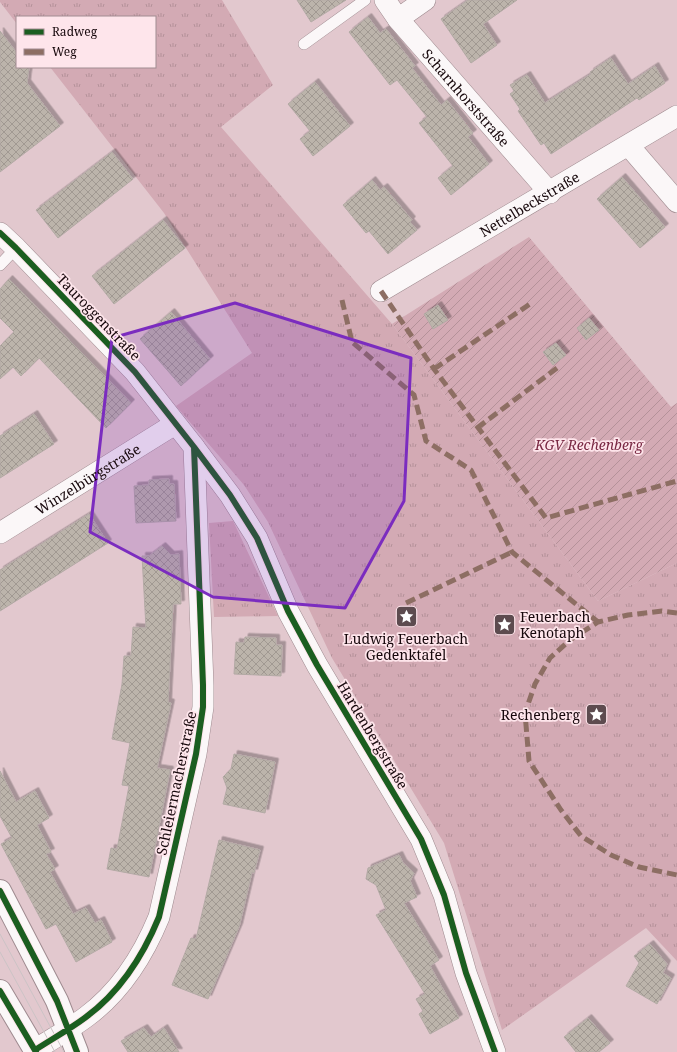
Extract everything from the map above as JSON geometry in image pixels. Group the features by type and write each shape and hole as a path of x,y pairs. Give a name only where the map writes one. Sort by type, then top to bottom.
{"main road":[{"path":"0,892 54,994 77,1052"},
{"path":"0,990 35,1051"}],"street":[{"name":"Scharnhorststraße","path":"385,0 398,19 550,193"},
{"path":"398,19 425,0"},
{"name":"Nettelbeckstraße","path":"381,291 550,193 677,116"},
{"path":"629,146 677,202"},
{"name":"Tauroggenstraße","path":"0,233 135,372 175,424"},
{"path":"175,424 194,447"},
{"name":"Winzelbürgstraße","path":"0,533 175,424"},
{"name":"Schleiermacherstraße","path":"35,1051 98,1008 115,991 149,942 159,918 196,754 203,707 194,447"},
{"name":"Hardenbergstraße","path":"194,447 230,495 257,538 288,611 317,665 421,839 444,894 466,973 495,1052"}],"lane":[{"path":"304,44 365,0"},
{"path":"0,265 16,248"}],"highlighted area":[{"path":"235,303 411,358 404,501 345,608 213,597 90,532 112,338"}],"green space":[{"path":"0,0 222,0 273,85 221,127 392,324 598,601 677,563 677,961 646,928 502,1030 444,843 332,658 268,522 244,485 176,406 252,353 164,213 51,68 156,68 156,16 16,16 16,23"},
{"name":"KGV Rechenberg","path":"529,237 671,407 677,403 677,563 598,601 392,324"},
{"path":"233,521 278,616 214,617 209,523"}],"building":[{"path":"297,0 346,0 311,22"},
{"path":"468,0 517,0 483,24 497,45 471,63 441,19"},
{"path":"368,17 380,33 386,29 415,66 412,68 441,105 447,100 473,133 468,137 489,164 451,195 438,178 453,166 419,123 427,117 397,80 390,85 349,32"},
{"path":"0,31 16,52 16,68 29,68 27,83 60,126 0,172"},
{"path":"611,58 628,84 655,66 665,83 639,100 637,98 551,154 544,143 541,145 518,111 520,109 510,94 514,91 510,85 527,75 545,103 591,74 590,72"},
{"path":"315,82 350,126 313,156 300,139 310,131 288,104"},
{"path":"112,152 133,179 58,238 36,210"},
{"path":"622,177 665,227 640,248 597,199"},
{"path":"372,180 380,190 384,187 412,220 410,222 417,230 388,254 369,231 366,233 343,205"},
{"path":"163,220 185,248 114,304 92,276"},
{"path":"9,279 131,403 106,428 39,358 21,376 13,367 0,379 0,346 14,332 0,318 0,289"},
{"path":"438,305 448,320 433,329 424,314"},
{"path":"171,312 210,359 181,386 140,339"},
{"path":"589,318 599,330 586,340 577,328"},
{"path":"556,343 566,355 553,365 543,352"},
{"path":"34,414 54,444 0,478 0,436"},
{"path":"169,479 169,484 174,484 176,521 136,523 134,486 149,485 149,480"},
{"path":"89,514 108,543 0,611 0,570"},
{"path":"162,546 171,555 179,554 181,604 173,604 168,702 171,703 157,768 170,770 149,877 107,869 111,848 117,849 129,786 122,785 130,743 112,739 122,684 124,656 131,656 133,627 146,628 142,556 149,556"},
{"path":"245,637 276,638 276,645 282,645 281,676 234,674 236,642 244,643"},
{"path":"234,754 275,762 265,813 223,804 227,788 223,777 231,769"},
{"path":"0,771 16,802 35,791 49,818 37,825 51,852 46,854 55,869 50,872 73,914 86,908 95,923 101,920 112,942 76,962 56,924 46,929 1,844 12,838 0,816"},
{"path":"219,840 260,850 254,873 252,872 239,927 208,999 172,985 191,938 196,939"},
{"path":"399,855 403,863 414,873 410,881 417,897 404,903 439,960 430,966 459,1018 430,1034 419,1014 423,1011 416,999 425,994 376,915 386,910 376,885 366,879 368,868"},
{"path":"650,944 667,964 663,973 671,978 657,1004 626,986 639,963 634,956"},
{"path":"588,1018 610,1043 599,1052 576,1052 564,1037"},
{"path":"144,1028 151,1037 164,1028 179,1052 128,1052 121,1041"}],"tram line":[{"path":"0,934 64,1052"},
{"path":"0,952 55,1052"}],"marked path":[{"path":"381,291 434,369 546,518 677,481"},
{"path":"342,300 352,342 414,395 426,441 471,470 512,552 598,622"},
{"path":"434,369 530,304"},
{"path":"477,428 561,365"},
{"path":"406,603 512,552"},
{"path":"677,613 662,611 628,615 598,622 570,640 550,658 535,684 525,713 529,761 561,810 581,836 611,855 639,867 677,875"}],"cycle path":[{"path":"0,233 135,372 194,447 203,707 196,754 159,917 146,946 138,959 120,985 110,996 80,1021 35,1050"},
{"path":"194,447 230,495 257,538 288,611 317,665 421,839 444,895 466,973 495,1052"},
{"path":"0,891 57,1001 77,1052"},
{"path":"0,991 36,1052"}],"place":[{"name":"Ludwig Feuerbach Gedenktafel","path":"406,616"},
{"name":"Feuerbach Kenotaph","path":"504,624"},
{"name":"Rechenberg","path":"596,714"}]}
